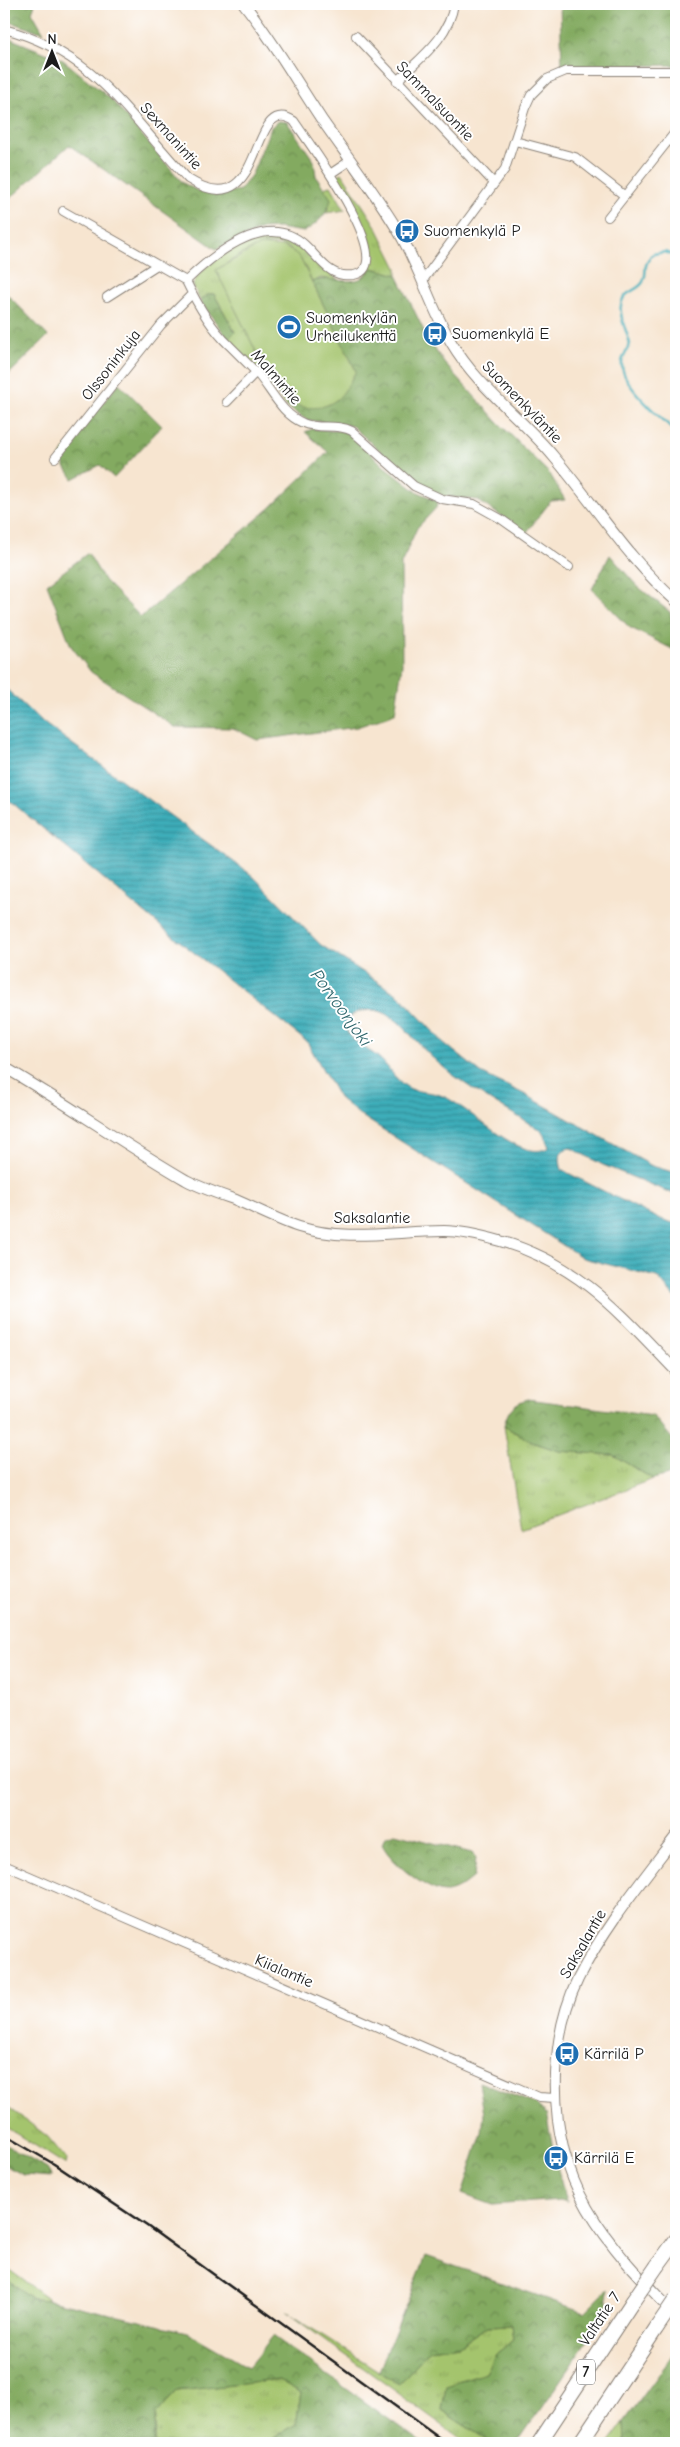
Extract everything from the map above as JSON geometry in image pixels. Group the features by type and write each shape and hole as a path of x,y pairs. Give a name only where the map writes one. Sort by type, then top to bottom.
{"highway":[{"name":"Valtatie 7","path":"539,2443 633,2301 676,2240"},
{"name":"7","path":"580,2443 676,2299"}],"street":[{"name":"Suomenkyläntie","path":"244,4 270,37 397,229 423,280 450,341 467,366 501,404 553,455 636,561 676,601"},
{"path":"397,81 444,34 452,18 454,4"},
{"name":"Sexmanintie","path":"4,29 41,41 96,77 117,96 188,179 201,187 220,189 236,186 248,171 266,124 275,116 286,116 294,121 330,174"},
{"name":"Sammalsuontie","path":"356,36 494,183"},
{"path":"423,280 505,169 531,95 547,79 556,73 566,71 676,71"},
{"path":"608,216 676,132"},
{"path":"515,141 574,156 625,196"},
{"path":"63,211 186,281 221,251 254,236 271,232 284,234 298,240 337,274 350,275 361,270 367,258 364,238 330,174 351,160"},
{"path":"107,297 157,265"},
{"name":"Malmintie","path":"186,281 214,329 256,372 280,404 301,422 341,427 352,431 414,486 442,499 474,504 501,519 570,567"},
{"name":"Olssoninkuja","path":"55,458 161,324 192,294"},
{"path":"227,402 256,372"},
{"name":"Saksalantie","path":"4,1067 60,1099 188,1181 299,1227 329,1234 363,1236 446,1231 484,1237 512,1245 548,1259 579,1277 608,1301 676,1370"},
{"name":"Saksalantie","path":"676,1836 616,1915 577,1980 562,2025 557,2061 555,2098 559,2134 568,2169 582,2201 601,2232 676,2315"},
{"name":"Kiialantie","path":"4,1865 539,2097 555,2098"}],"green space":[{"path":"4,4 35,4 32,12 44,33 4,20"},
{"path":"560,4 676,4 676,65 562,67"},
{"path":"4,36 63,60 111,99 183,183 200,192 220,194 240,190 252,174 271,127 279,121 287,122 314,161 316,176 331,199 325,214 304,232 278,228 262,229 216,249 69,145 4,204"},
{"path":"342,173 377,228 397,268 397,275 372,268 359,280 368,269 371,257 370,244 360,216 338,179 337,176"},
{"path":"331,186 345,210 326,213 329,207 323,188"},
{"path":"263,238 283,239 301,249 341,281 321,278 312,282 304,264 297,255 288,247 277,244 267,244 245,252 216,270 276,392 288,402 287,407 255,366 228,339 235,332 214,294 209,294 200,301 193,285 197,276 215,260 239,247"},
{"name":"Suomenkylän Urheilukenttä","path":"260,245 285,247 299,256 356,371 342,394 335,401 327,405 309,408 300,406 291,403 276,392 216,270"},
{"path":"372,268 397,275 427,337 444,363 496,420 550,474 565,500 551,501 526,533 477,500 444,496 418,485 352,426 307,420 287,407 288,402 292,404 327,405 341,394 356,371 312,282 328,279 352,281 366,275"},
{"path":"4,291 48,336 4,379"},
{"path":"209,294 214,294 235,332 228,339 200,301"},
{"path":"119,383 162,426 114,478 100,465 73,479 59,457"},
{"path":"312,429 344,431 416,491 438,501 436,508 417,528 401,564 402,665 395,714 357,727 257,740 233,728 175,727 91,672 71,646 47,584 88,553 104,580 141,617 269,509 328,452 305,432"},
{"path":"610,555 637,586 670,612 676,635 676,651 629,627 592,589"},
{"path":"528,1399 653,1416 676,1443 676,1473 653,1479 613,1455 559,1451 532,1442 504,1426 512,1408"},
{"path":"504,1426 532,1442 559,1451 613,1455 653,1479 521,1529"},
{"path":"395,1833 472,1853 476,1858 474,1877 461,1886 447,1892 439,1891 420,1882 392,1859 382,1844 385,1837"},
{"path":"479,2082 535,2104 546,2113 555,2159 567,2202 560,2200 492,2205 462,2194 482,2133 484,2114"},
{"path":"4,2104 47,2136 67,2160 66,2165 4,2126"},
{"path":"4,2144 47,2169 52,2177 24,2175 4,2165"},
{"path":"426,2256 584,2312 607,2289 609,2310 517,2443 492,2443 442,2411 446,2386 486,2373 496,2354 513,2340 511,2325 488,2326 459,2345 430,2349 399,2384 379,2371"},
{"path":"4,2266 50,2300 32,2299 4,2276"},
{"path":"4,2276 32,2299 50,2300 187,2332 248,2367 273,2336 422,2443 266,2443 296,2424 301,2393 279,2380 177,2391 155,2415 155,2443 4,2443"},
{"path":"286,2312 399,2384 430,2349 459,2345 488,2326 511,2325 513,2340 496,2354 486,2373 446,2386 442,2411 492,2443 467,2443"},
{"path":"676,2351 676,2443 625,2443 624,2422"},
{"path":"279,2380 301,2393 296,2424 266,2443 155,2443 155,2415 177,2391"},
{"path":"624,2422 625,2443 609,2443"}],"water":[{"name":"Porvoonjoki","path":"4,687 41,721 253,876 321,945 400,996 444,1043 481,1073 526,1095 652,1166 676,1173 676,1195 603,1165 571,1148 564,1150 560,1155 562,1170 655,1217 676,1224 676,1299 657,1277 583,1258 360,1115 339,1098 307,1042 164,929 4,796","holes":["374,1010 394,1018 431,1057 461,1081 542,1131 549,1147 537,1151 524,1148 494,1132 452,1101 440,1095 411,1089 403,1084 382,1060 356,1042 346,1030 348,1017 360,1011"]}],"waterway":[{"path":"676,256 665,252 653,254 647,263 643,282 625,296 621,307 622,320 630,344 622,362 623,371 634,390 676,432"}],"railway":[{"path":"4,2135 54,2164 147,2226 446,2443"}],"place":[{"name":"Suomenkylä P","path":"407,231"},
{"name":"Suomenkylän Urheilukenttä","path":"289,327"},
{"name":"Suomenkylä E","path":"435,334"},
{"name":"Kärrilä P","path":"567,2054"},
{"name":"Kärrilä E","path":"556,2158"}]}
